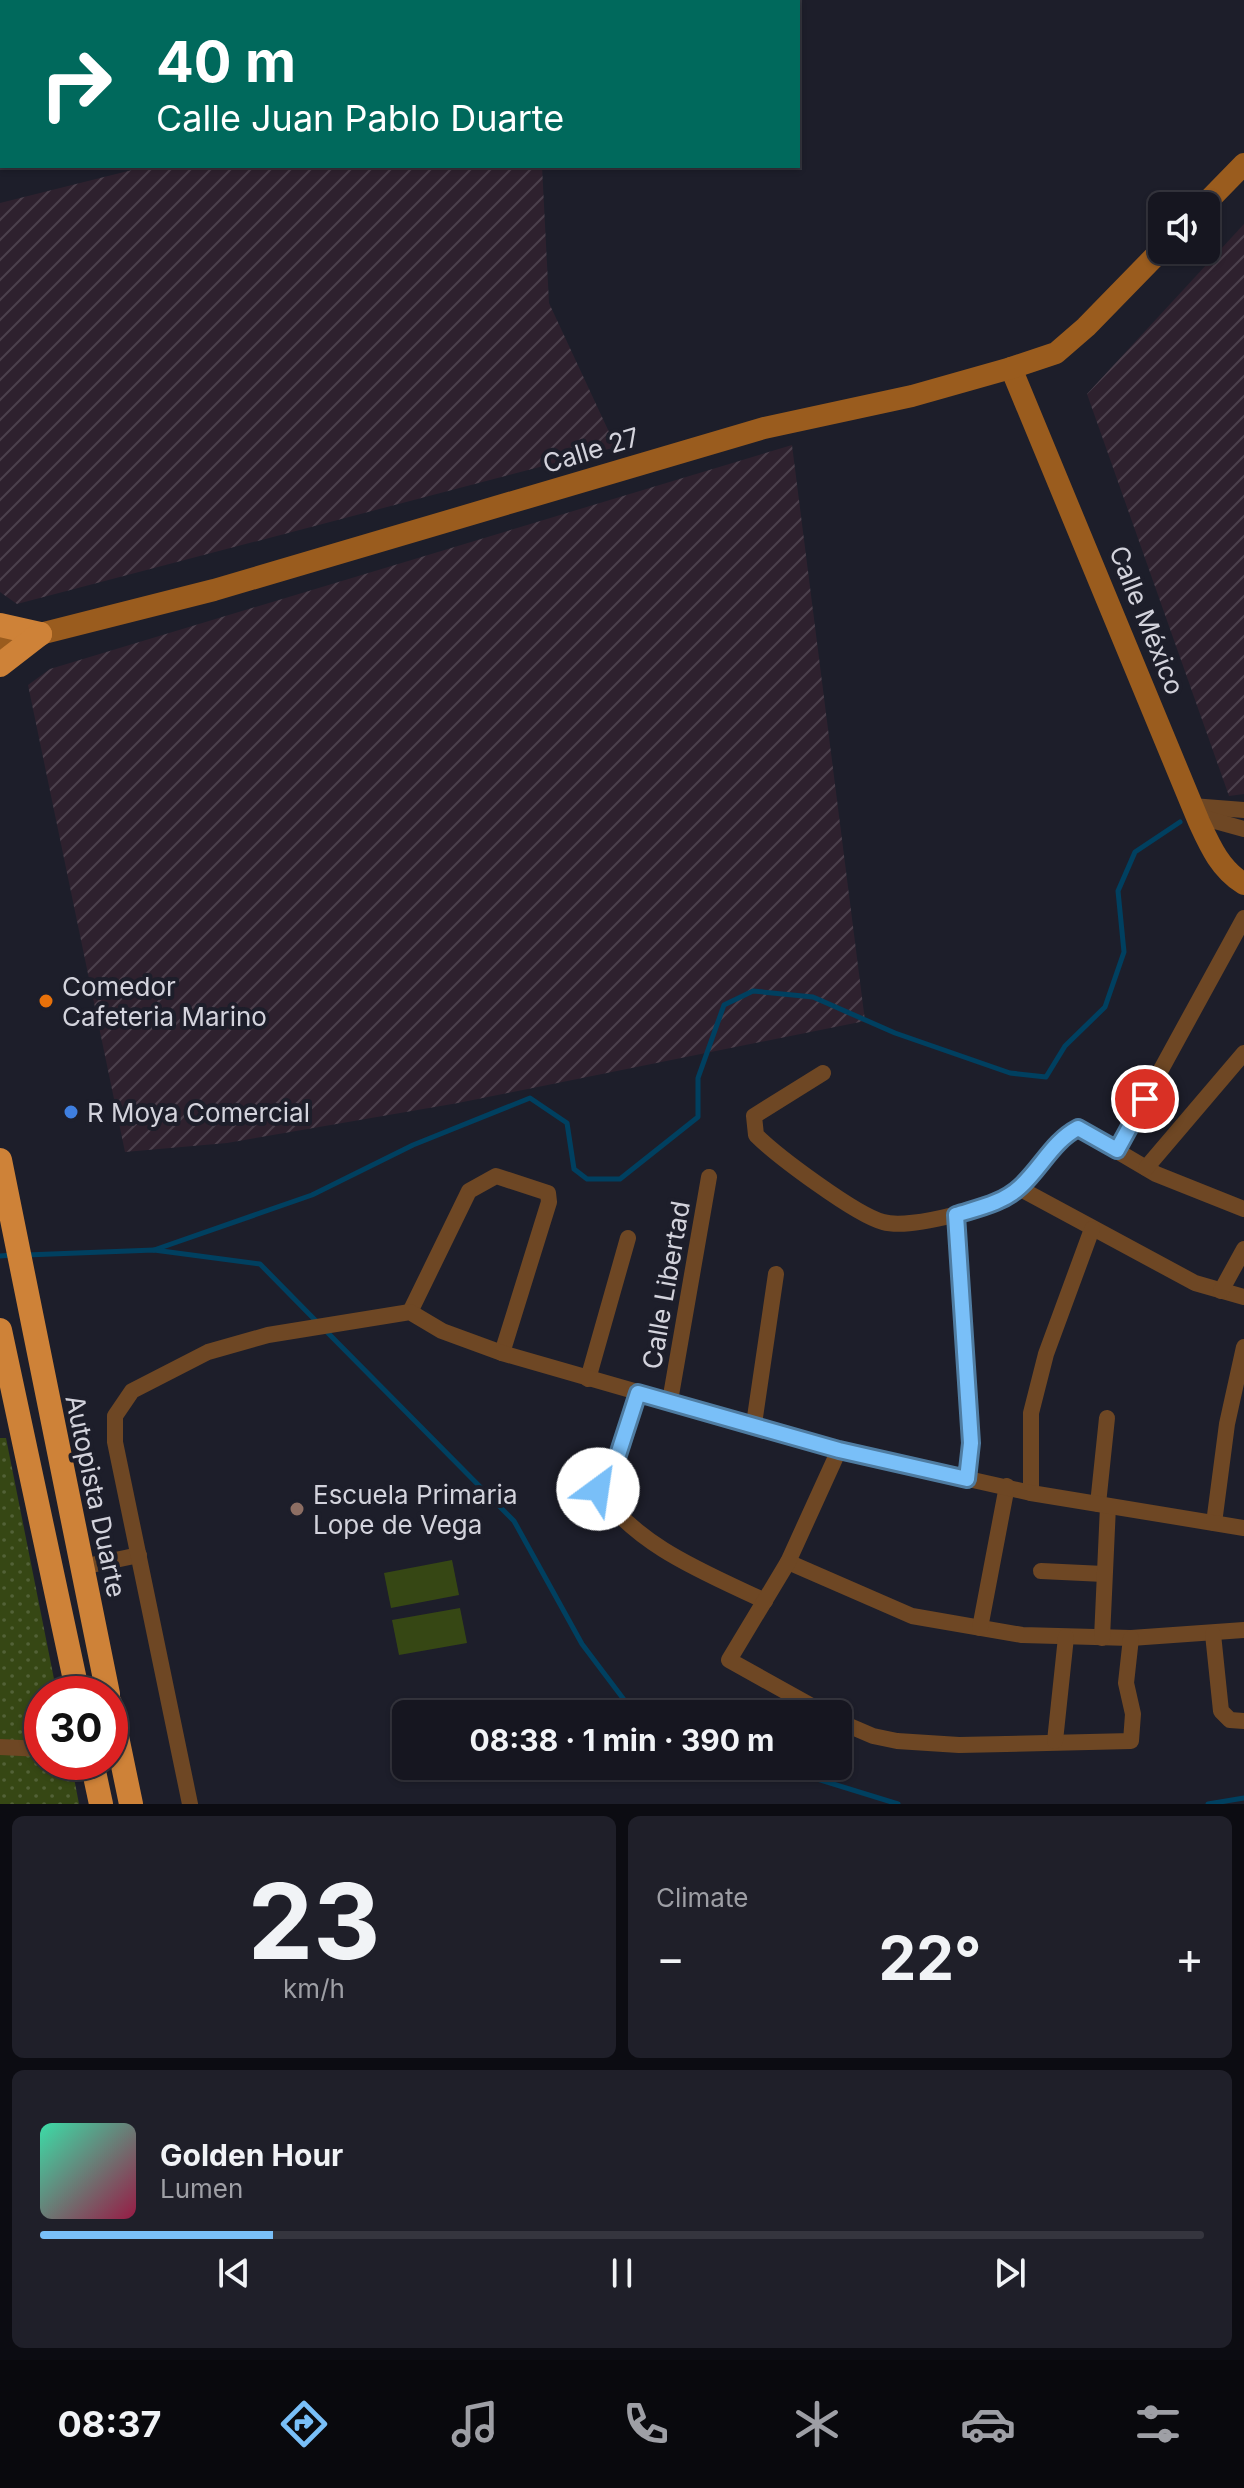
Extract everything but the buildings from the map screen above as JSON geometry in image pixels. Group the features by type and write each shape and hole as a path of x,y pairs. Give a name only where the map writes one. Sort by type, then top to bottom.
{"highway":[{"path":"0,625 40,634"},
{"path":"0,665 40,634"},
{"name":"Autopista Duarte","path":"0,1160 104,1676"},
{"path":"0,1330 74,1676"},
{"path":"96,1780 101,1804"},
{"path":"126,1780 131,1804"}],"street":[{"path":"1217,192 1244,164"},
{"name":"Calle 27","path":"0,644 214,590 764,428 912,396 1011,368 1056,353 1148,263"},
{"name":"Calle México","path":"1011,368 1210,847 1231,876 1244,884"},
{"path":"1196,815 1244,810"},
{"path":"1196,815 1244,829"},
{"path":"1117,1150 1244,918"},
{"path":"1146,1168 1244,1053"},
{"path":"823,1073 754,1116 756,1135 798,1170 885,1223 956,1215 990,1205 1019,1188 1064,1135 1078,1128 1146,1168 1244,1209"},
{"path":"410,1312 469,1191 496,1176 548,1193 549,1202 502,1353"},
{"name":"Calle Libertad","path":"670,1401 709,1177"},
{"path":"1019,1188 1195,1283 1244,1297"},
{"path":"956,1215 971,1443 967,1479"},
{"path":"1031,1493 1031,1413 1046,1354 1092,1229"},
{"path":"588,1379 628,1238"},
{"path":"1221,1291 1244,1249"},
{"path":"754,1424 776,1274"},
{"path":"190,1804 115,1442 115,1416 132,1391 208,1352 268,1335 410,1312 442,1331 502,1353 839,1450 1031,1493 1244,1528"},
{"path":"1214,1523 1227,1424 1244,1347"},
{"path":"638,1393 616,1461 598,1489 616,1510 657,1545 680,1560 765,1601"},
{"path":"1102,1638 1107,1418"},
{"path":"801,1700 729,1660 788,1562 839,1450"},
{"path":"980,1628 1007,1486"},
{"path":"82,1567 139,1555"},
{"path":"788,1562 912,1616 980,1628 1102,1638 1244,1630"},
{"path":"1041,1571 1104,1574"},
{"path":"1213,1634 1221,1711 1230,1720 1244,1721"},
{"path":"1055,1741 1066,1637"},
{"path":"852,1727 897,1741 959,1745 1131,1741 1133,1714 1126,1683 1131,1638"},
{"path":"0,1747 24,1748"}],"shaded area":[{"path":"140,168 542,168 549,303 616,447 17,604 0,592 0,203"},
{"path":"1244,224 1244,794 1229,796 1087,394 1207,264 1220,264 1220,250"},
{"path":"792,445 865,1021 458,1103 227,1143 125,1152 28,685 50,669"}],"green space":[{"path":"0,1438 6,1438 53,1676 24,1676 24,1780 74,1780 79,1804 0,1804"},
{"path":"452,1560 459,1595 391,1608 384,1573"},
{"path":"460,1608 467,1643 399,1655 392,1620"}],"waterway":[{"path":"154,1250 312,1195 413,1145 530,1098 567,1123 574,1169 587,1179 620,1179 698,1117 698,1078 724,1005 753,991 813,997 895,1033 1010,1073 1046,1077 1065,1046 1105,1007 1124,952 1118,891 1135,852 1180,822"},
{"path":"26,1255 154,1250 260,1264 319,1324"},
{"path":"0,1256 12,1255"},
{"path":"326,1331 514,1521 582,1644 624,1700"},
{"path":"820,1780 898,1804"},
{"path":"1208,1804 1244,1798"}],"place":[{"name":"Comedor Cafeteria Marino","path":"46,1001"},
{"name":"R Moya Comercial","path":"71,1112"},
{"name":"Escuela Primaria Lope de Vega","path":"297,1509"}],"route":[{"path":"598,1489 616,1461 638,1393 839,1450 967,1479 971,1443 956,1215 990,1205 1019,1188 1064,1135 1078,1128 1117,1150 1145,1099"}]}
